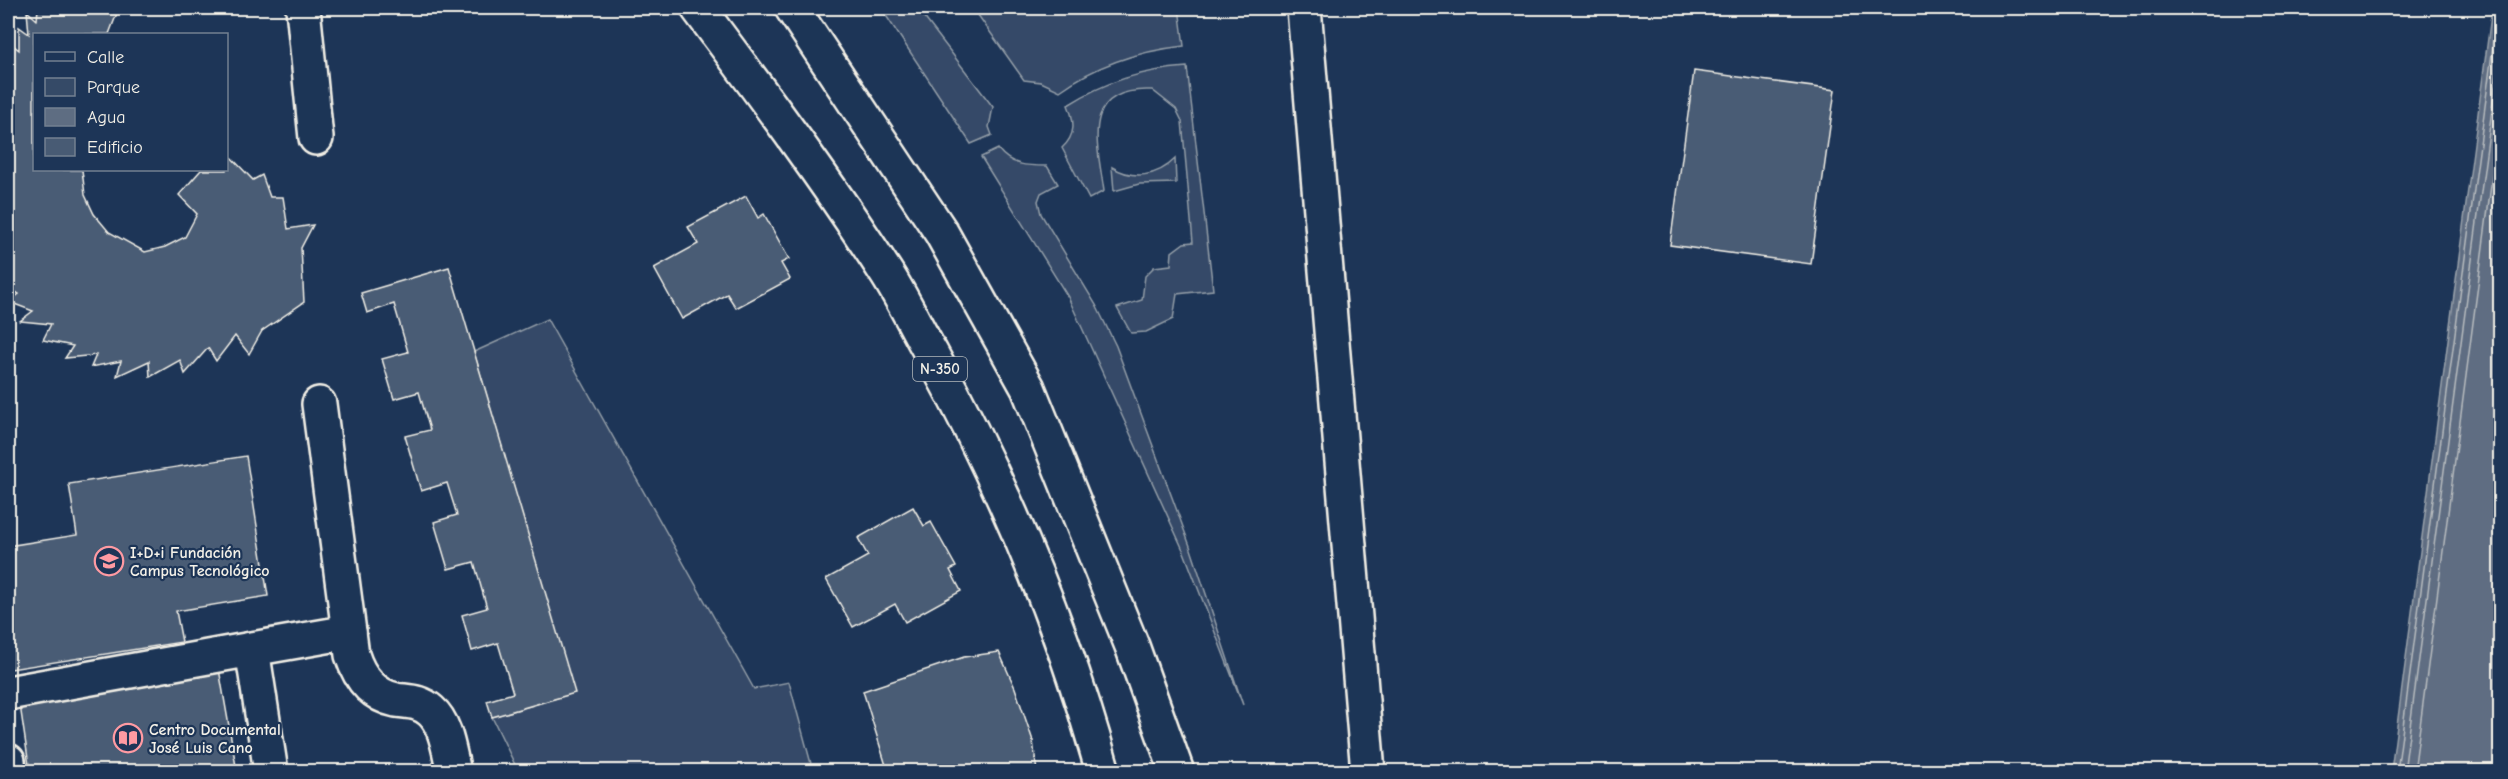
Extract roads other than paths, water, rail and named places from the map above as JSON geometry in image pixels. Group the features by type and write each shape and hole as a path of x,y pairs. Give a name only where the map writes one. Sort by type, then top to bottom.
{"main road":[{"path":"303,8 316,138"},
{"name":"N-350","path":"698,8 782,122 888,275 973,430 1030,560 1087,712 1103,771"},
{"path":"792,8 941,232 1028,388 1132,646 1178,771"},
{"path":"1304,8 1368,771"},
{"path":"319,404 352,655 357,671 367,684 381,694 420,704 438,720 454,771"},
{"path":"8,693 349,632"},
{"path":"252,649 271,771"},
{"path":"8,761 9,771"}],"water":[{"path":"2492,8 2500,8 2500,771 2391,771"}],"place":[{"name":"I+D+i Fundación Campus Tecnológico","path":"109,561"},
{"name":"Centro Documental José Luis Cano","path":"128,738"}]}
